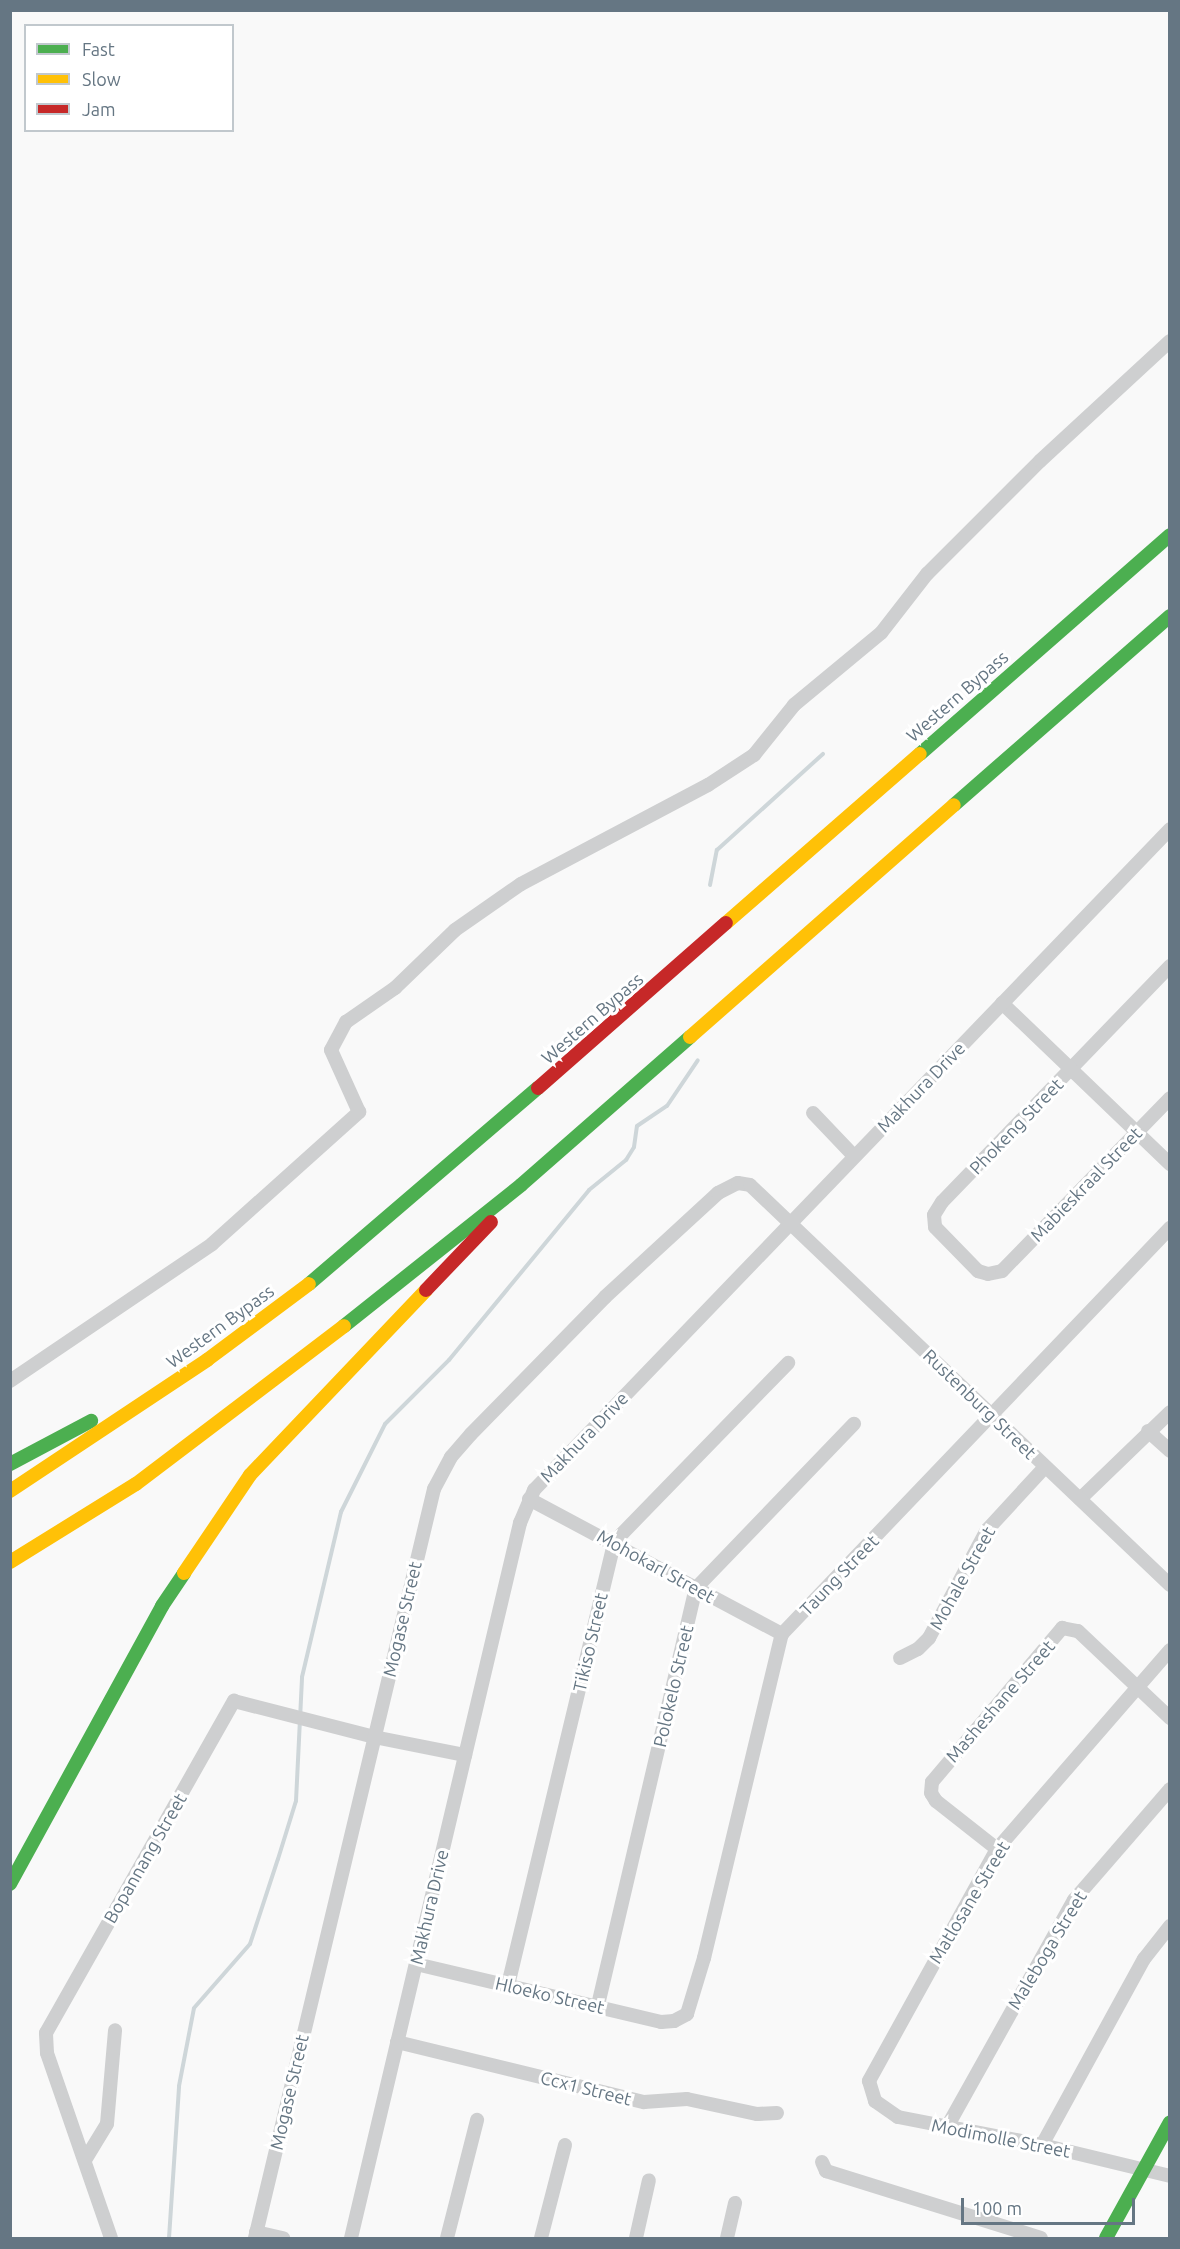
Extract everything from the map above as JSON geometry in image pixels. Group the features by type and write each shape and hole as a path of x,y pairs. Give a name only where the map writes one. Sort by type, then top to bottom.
{"main road":[{"path":"1110,586 1170,527"},
{"name":"Western Bypass","path":"10,1491 207,1360 330,1269 1170,535"},
{"path":"10,1562 136,1484 251,1400 521,1185 1170,616"},
{"path":"1141,642 1170,621"},
{"path":"12,1882 162,1606 250,1475 479,1237 521,1185"},
{"path":"10,1464 207,1360"},
{"path":"1106,2238 1170,2122"}],"street":[{"path":"10,1381 212,1244 359,1112 331,1050 346,1022 394,988 455,930 521,884 708,785 754,755 794,705 881,633 927,574 1040,460 1170,341"},
{"name":"Makhura Drive","path":"351,2238 520,1522 529,1498 548,1474 1170,829"},
{"name":"Phokeng Street","path":"1002,1271 988,1274 970,1265 935,1227 935,1212 1170,966"},
{"path":"1002,1003 1170,1164"},
{"name":"Mabieskraal Street","path":"1002,1271 1170,1098"},
{"path":"813,1113 854,1156"},
{"name":"Mogase Street","path":"255,2235 430,1503 452,1457 605,1297 725,1187 738,1183 750,1185 790,1222"},
{"name":"Rustenburg Street","path":"790,1222 1170,1585"},
{"name":"Taung Street","path":"782,1634 1170,1228"},
{"path":"614,1542 788,1363"},
{"path":"1080,1499 1170,1412"},
{"path":"696,1588 854,1424"},
{"path":"1148,1431 1170,1451"},
{"name":"Mohale Street","path":"900,1658 918,1649 929,1638 987,1530 1045,1467"},
{"name":"Mohokarl Street","path":"529,1498 782,1634"},
{"name":"Tikiso Street","path":"508,1985 614,1542"},
{"name":"Polokelo Street","path":"598,2005 696,1588"},
{"name":"Masheshane Street","path":"997,1849 936,1801 931,1793 932,1782 1062,1628 1078,1631 1170,1718"},
{"name":"Hloeko Street","path":"416,1964 598,2005 661,2022 683,2017 692,2004 704,1958 782,1634"},
{"name":"Matlosane Street","path":"870,2091 871,2072 997,1849 1170,1650"},
{"name":"Bopannang Street","path":"111,2238 47,2053 46,2033 234,1701 374,1737 465,1755"},
{"name":"Maleboga Street","path":"947,2127 1074,1900 1170,1788"},
{"path":"1042,2145 1144,1959 1170,1926"},
{"path":"85,2160 107,2124 115,2030"},
{"name":"Ccx1 Street","path":"397,2042 644,2102 680,2098 757,2114 777,2113"},
{"name":"Modimolle Street","path":"870,2091 889,2113 1144,2167"},
{"path":"447,2238 477,2120"},
{"path":"542,2238 565,2145"},
{"path":"822,2162 826,2170 1041,2238"},
{"path":"1144,2167 1170,2176"},
{"path":"636,2238 649,2180"},
{"path":"726,2238 735,2203"},
{"path":"255,2235 283,2238"}],"waterway":[{"path":"710,885 717,850 823,754"},
{"path":"169,2238 179,2086 194,2008 250,1944 296,1801 302,1677 341,1512 385,1424 449,1360 589,1190 626,1160 634,1147 637,1126 667,1106 698,1060"}],"traffic: fast":[{"path":"920,754 1170,535"},
{"path":"954,805 1170,616"},
{"path":"344,1326 521,1185 690,1037"},
{"path":"309,1284 538,1088"},
{"path":"10,1464 91,1421"},
{"path":"10,1884 162,1606 184,1573"},
{"path":"1106,2238 1170,2122"}],"traffic: slow":[{"path":"726,923 920,754"},
{"path":"690,1037 954,805"},
{"path":"10,1491 207,1360 309,1284"},
{"path":"184,1573 250,1475 426,1290"},
{"path":"10,1562 136,1484 344,1326"}],"traffic: jam":[{"path":"538,1088 726,923"},
{"path":"426,1290 491,1222"}]}
